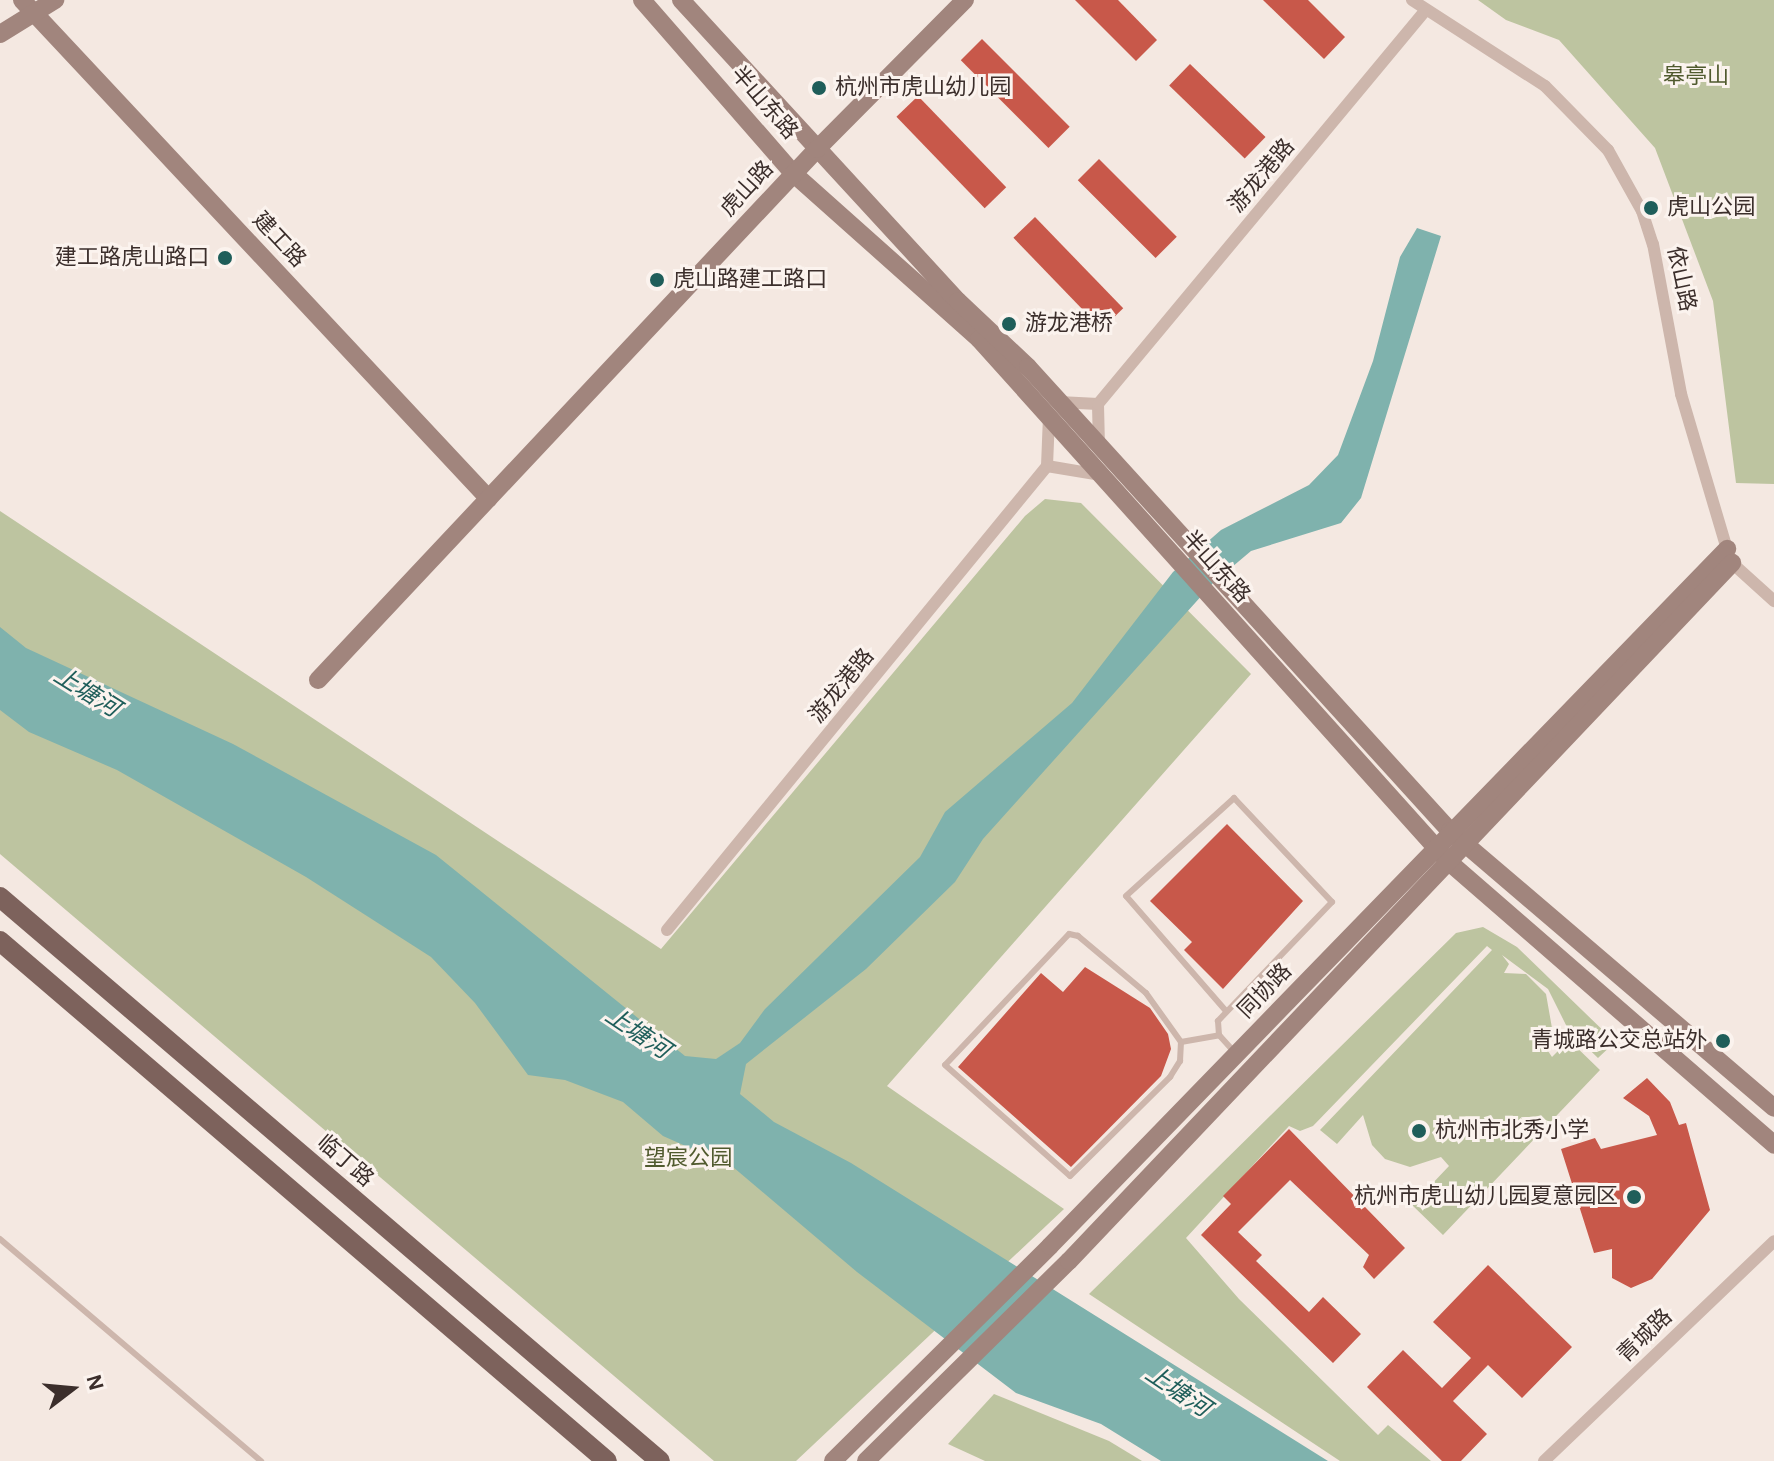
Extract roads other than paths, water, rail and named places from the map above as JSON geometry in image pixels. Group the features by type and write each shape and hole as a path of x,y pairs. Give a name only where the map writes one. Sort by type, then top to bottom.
{"main road":[{"path":"0,34 28,7 55,0"},
{"name":"半山东路","path":"642,0 794,174 1099,446 1184,554 1444,854 1774,1145"},
{"name":"半山东路","path":"681,0 1054,409 1101,475 1184,554"},
{"name":"虎山路","path":"489,499 817,149 965,0"},
{"name":"建工路","path":"28,7 489,499"},
{"path":"318,680 489,499"},
{"name":"同协路","path":"866,1461 919,1403 1069,1261 1444,854 1450,831 1730,556"},
{"name":"同协路","path":"833,1461 1237,1055 1444,854 1467,843 1730,556"},
{"name":"半山东路","path":"1242,619 1450,831 1774,1108"},
{"name":"临丁路","path":"0,897 660,1461"},
{"path":"0,941 607,1461"}],"street":[{"name":"依山路","path":"1412,0 1545,86 1608,150 1642,211 1664,280 1681,394 1730,556"},
{"name":"游龙港路","path":"1098,404 1425,11"},
{"path":"1099,446 1098,404 1054,409 1047,466 1101,475"},
{"name":"游龙港路","path":"667,930 1047,466"},
{"path":"1730,556 1774,601"},
{"name":"青城路","path":"1544,1461 1774,1241"}],"lane":[{"path":"1226,1011 1126,896 1234,798 1332,902 1218,1021 1219,1035 1237,1055"},
{"path":"1069,934 1078,936 1146,993 1181,1042 1180,1061 1170,1077 1070,1176 945,1065 1069,934"},
{"path":"1181,1042 1219,1035"},
{"path":"0,1239 261,1461"}],"water":[{"name":"上塘河","path":"1417,228 1441,236 1361,498 1341,523 1251,551 1213,583 983,839 955,882 866,969 746,1064 740,1094 774,1122 851,1163 1328,1461 1161,1461 1101,1424 1016,1393 857,1272 733,1167 663,1136 623,1102 565,1080 528,1075 475,1003 431,957 306,877 117,770 29,732 0,710 0,627 26,648 233,744 436,855 685,1056 716,1059 740,1043 765,1009 920,857 945,812 1072,703 1173,572 1221,530 1309,485 1338,455 1373,361 1400,257"}],"place":[{"name":"杭州市虎山幼儿园","path":"819,88"},
{"name":"虎山公园","path":"1651,208"},
{"name":"建工路虎山路口","path":"225,258"},
{"name":"虎山路建工路口","path":"657,280"},
{"name":"游龙港桥","path":"1009,324"},
{"name":"青城路公交总站外","path":"1723,1041"},
{"name":"杭州市北秀小学","path":"1419,1131"},
{"name":"杭州市虎山幼儿园夏意园区","path":"1634,1197"}],"park label":[{"name":"皋亭山","path":"1696,77"},
{"name":"望宸公园","path":"688,1159"}]}
